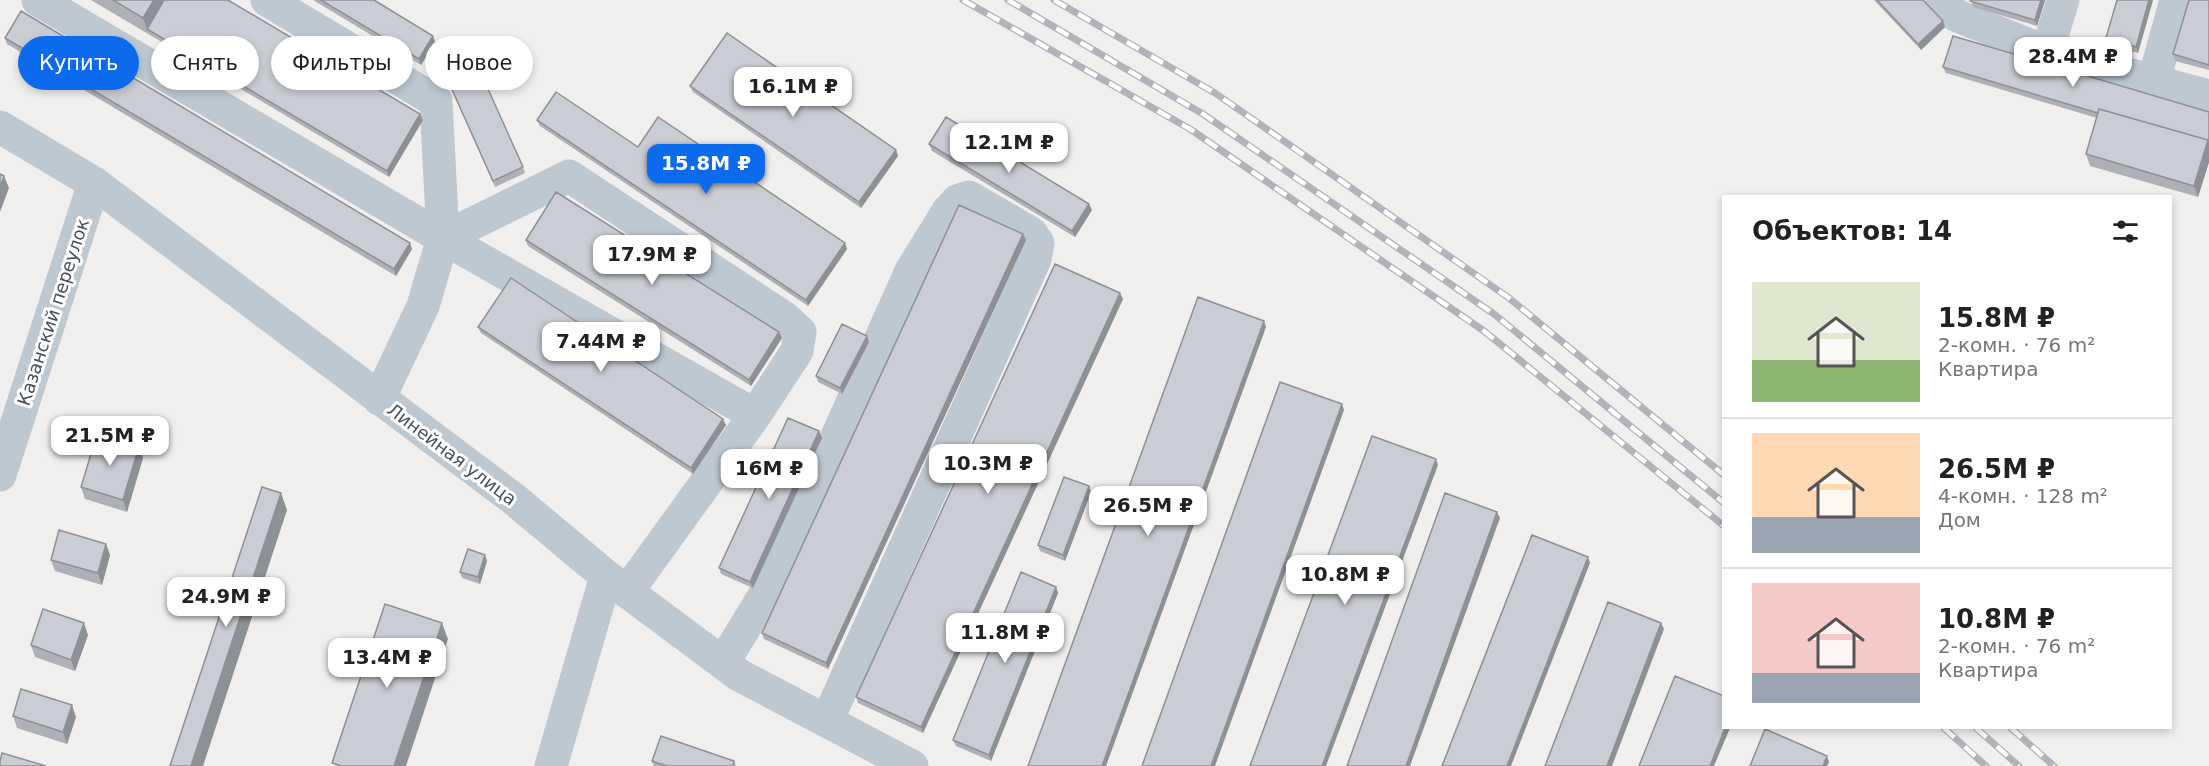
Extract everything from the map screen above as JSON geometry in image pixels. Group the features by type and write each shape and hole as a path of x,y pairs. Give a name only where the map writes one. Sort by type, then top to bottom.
{"street":[{"path":"38,0 443,238 755,415"},
{"path":"267,0 436,100 443,238 423,306 379,399"},
{"path":"1942,0 1954,15 2047,52 2209,96"},
{"path":"2047,52 2063,0"},
{"path":"2154,80 2176,0"},
{"name":"Линейная улица","path":"0,127 94,183 515,500 617,584 738,675 912,766"},
{"path":"443,238 569,176 785,318 800,332 797,351 755,415 617,584 551,766"},
{"name":"Казанский переулок","path":"0,475 94,183"},
{"path":"723,663 770,586 911,271 948,211 957,201 969,197 1031,233 1038,243 1035,259 827,721"}],"building":[{"path":"113,0 154,0 143,18"},
{"path":"164,0 228,0 289,36 271,36 271,90 380,90 420,114 387,171 250,90 259,90 259,36 159,36 147,29"},
{"path":"321,0 374,0 433,36 425,36 425,49 419,59 413,55 413,36 381,36"},
{"path":"1877,0 1923,0 1943,21 1918,44"},
{"path":"1971,0 2041,0 2035,20"},
{"path":"2117,0 2149,0 2136,47 2106,38"},
{"path":"2189,0 2209,0 2209,65 2173,54"},
{"path":"21,11 63,36 18,36 18,46 5,38"},
{"path":"727,33 896,150 859,202 690,86"},
{"path":"1953,36 2209,112 2209,144 2208,140 2099,109 2098,113 1943,67"},
{"path":"139,81 410,243 394,269 93,90 139,90"},
{"path":"452,90 489,90 523,167 493,181"},
{"path":"556,92 638,147 658,117 845,243 806,300 537,120"},
{"path":"2099,109 2208,140 2194,186 2086,154"},
{"path":"946,117 1089,204 1072,231 929,144"},
{"path":"0,174 4,176 0,188"},
{"path":"556,192 779,332 749,380 526,240"},
{"path":"959,205 1023,234 826,663 762,633"},
{"path":"1055,264 1120,293 921,727 856,697"},
{"path":"511,278 723,419 691,468 478,327"},
{"path":"1198,297 1264,321 1102,766 1028,766"},
{"path":"842,324 867,336 840,388 816,376"},
{"path":"1280,382 1342,404 1211,766 1142,766"},
{"path":"788,418 819,431 750,582 719,568"},
{"path":"97,434 139,446 123,500 81,487"},
{"path":"1372,436 1436,459 1322,766 1250,766"},
{"path":"1064,477 1089,486 1063,555 1038,545"},
{"path":"262,487 281,493 191,766 170,766"},
{"path":"1445,493 1497,512 1406,766 1347,766"},
{"path":"59,530 106,544 98,573 51,560"},
{"path":"1532,535 1588,557 1507,766 1442,766"},
{"path":"468,549 485,555 478,577 460,572"},
{"path":"1021,572 1056,587 989,755 953,740"},
{"path":"1608,602 1661,623 1607,766 1545,766"},
{"path":"385,604 442,623 394,766 341,766 332,763"},
{"path":"43,609 84,623 71,660 31,645"},
{"path":"1675,676 1722,695 1722,729 1725,729 1710,766 1639,766"},
{"path":"21,689 72,705 63,732 13,716"},
{"path":"1765,729 1827,756 1823,766 1750,766"},
{"path":"661,736 734,761 733,766 667,766 652,761"},
{"path":"2,753 46,766 0,766"}],"railway":[{"path":"963,0 1190,129 1484,331 1722,524"},
{"path":"1008,0 1203,114 1494,314 1722,501"},
{"path":"1054,0 1215,93 1509,298 1722,473"},
{"path":"1945,729 1986,766"},
{"path":"1977,729 2019,766"},
{"path":"2012,729 2054,766"}]}
